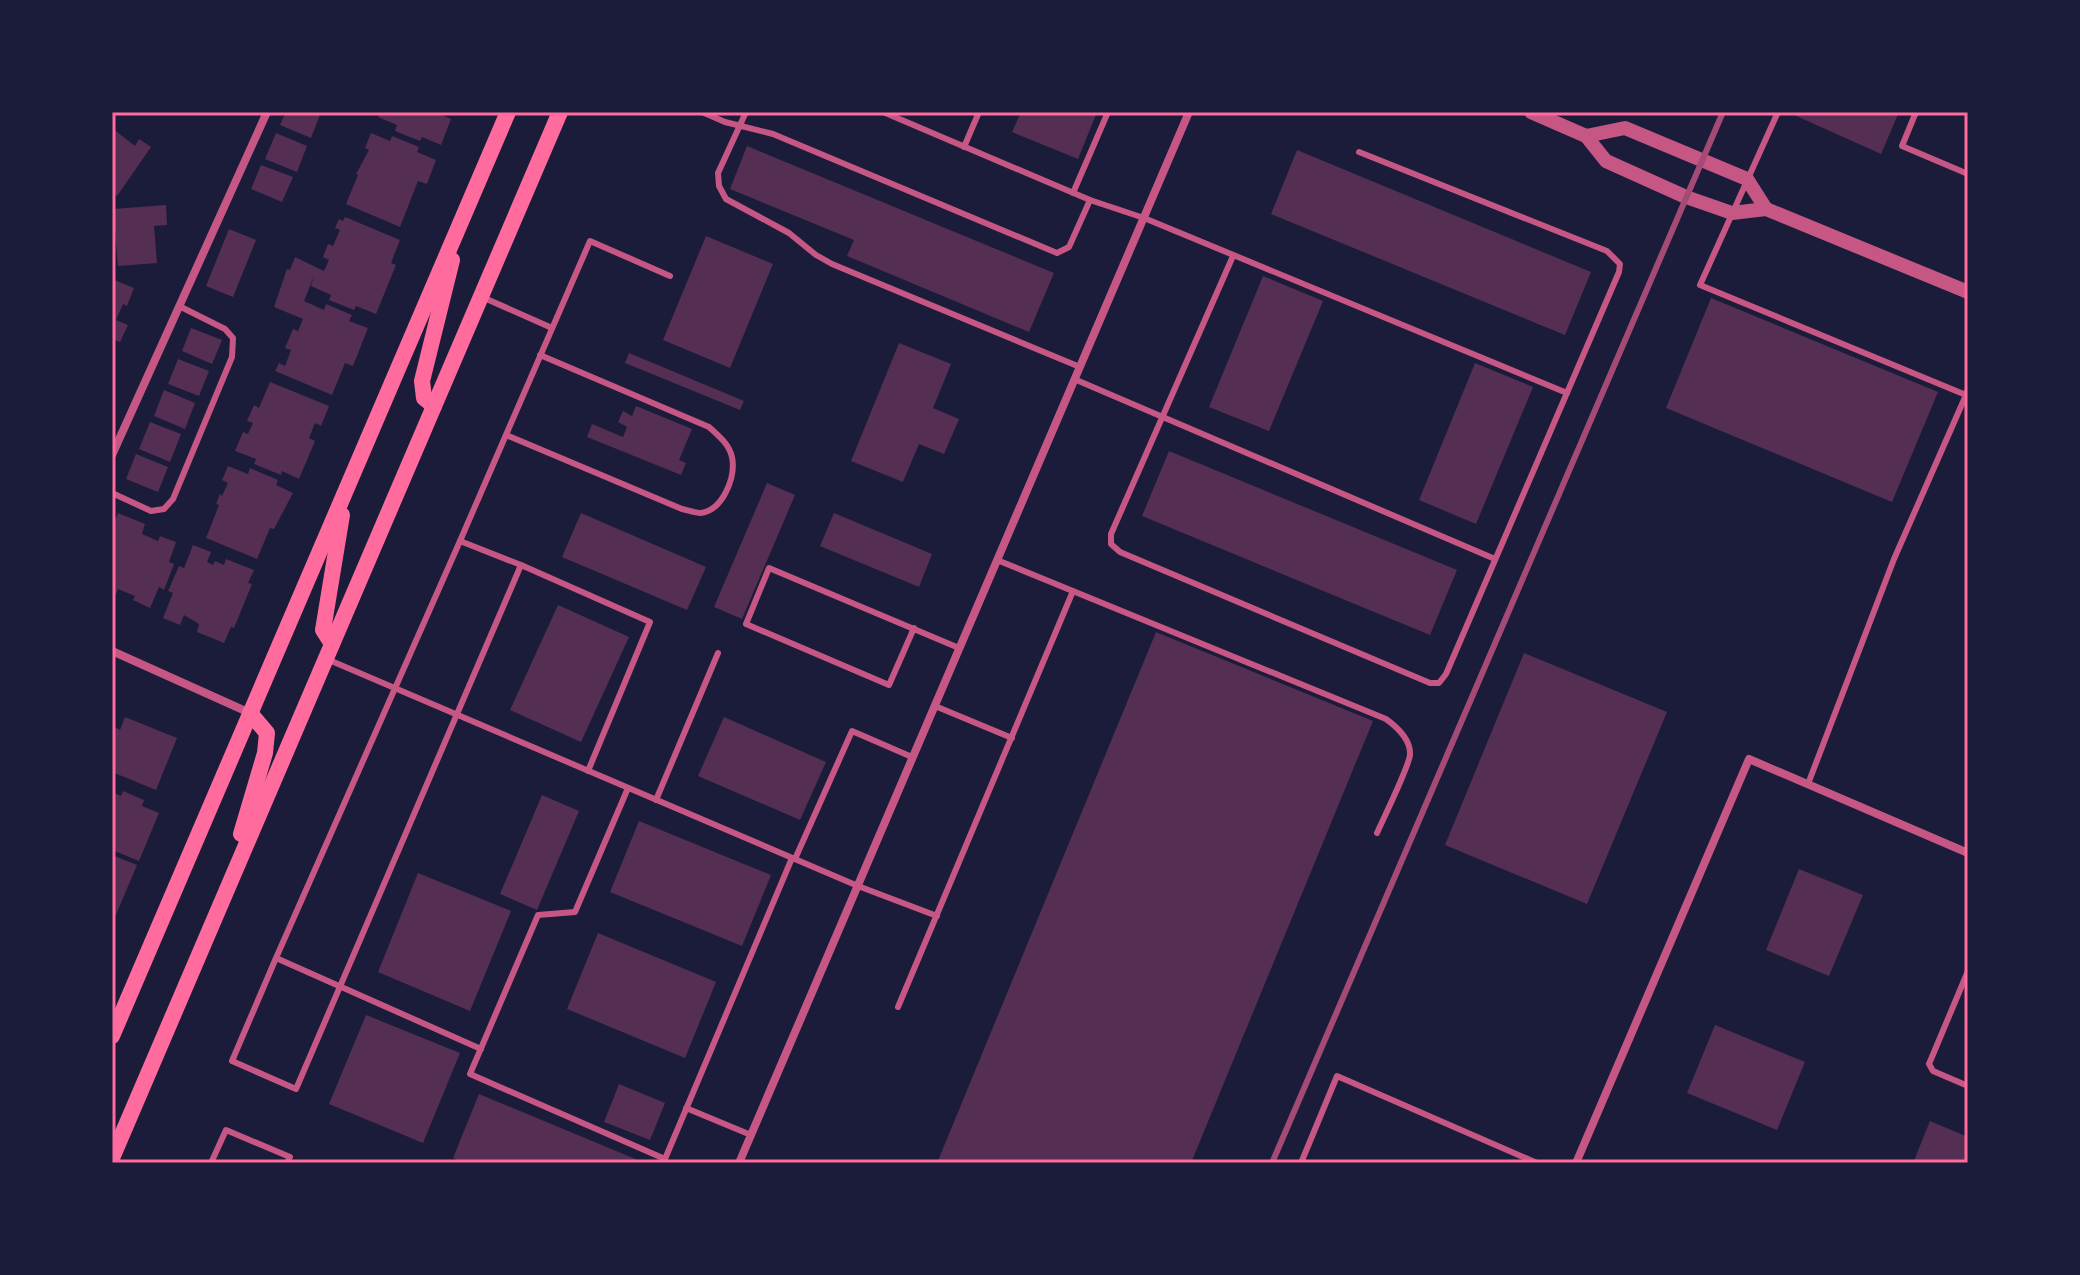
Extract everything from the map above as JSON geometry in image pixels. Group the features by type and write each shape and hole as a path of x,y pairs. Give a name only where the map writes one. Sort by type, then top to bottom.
{"main road":[{"path":"112,1036 508,112"},
{"path":"112,1158 560,112"},
{"path":"434,406 424,398 422,381 464,212"},
{"path":"329,652 323,630 347,486"},
{"path":"219,909 265,753 267,733 250,713"}],"street":[{"path":"112,455 267,112"},
{"path":"739,1163 1189,112"},
{"path":"1531,112 1586,136 1606,161 1686,197 1732,213 1766,209 1968,292"},
{"path":"1586,136 1625,128 1747,179 1766,209"},
{"path":"112,651 250,713"},
{"path":"1576,1163 1749,759 1968,853"}],"lane":[{"path":"702,112 725,122 773,134 1057,253 1069,247 1090,200"},
{"path":"746,112 718,173 719,186 726,199 789,233 832,264 1080,367"},
{"path":"883,112 1090,200 1144,218 1567,393"},
{"path":"964,147 979,112"},
{"path":"1073,193 1108,112"},
{"path":"1778,112 1700,285 1967,394 1894,559 1808,784"},
{"path":"1916,112 1902,146 1968,174"},
{"path":"1233,256 1111,534 1111,544 1120,552 1435,684 1444,679 1620,264 1607,251 1359,152"},
{"path":"521,565 296,1089 232,1061 590,241 670,276"},
{"path":"481,297 552,328"},
{"path":"112,493 151,511 164,509 173,499 232,357 233,338 225,329 179,306"},
{"path":"506,435 682,509 700,513 713,507 727,491 733,459 727,444 709,427 540,355"},
{"path":"1074,379 1495,559"},
{"path":"460,541 650,622 588,771"},
{"path":"997,560 1371,711 1396,726 1407,740 1410,755 1377,833"},
{"path":"914,628 889,685 746,624 769,568 914,628 959,648"},
{"path":"898,1007 1073,591"},
{"path":"329,652 395,689 858,886 937,916"},
{"path":"656,800 718,653"},
{"path":"935,706 1012,738"},
{"path":"628,788 575,912 538,915 470,1074 665,1159 852,731 912,757"},
{"path":"276,958 481,1049"},
{"path":"1968,971 1929,1064 1933,1071 1968,1086"},
{"path":"1301,1163 1337,1076 1537,1163"},
{"path":"686,1108 751,1135"},
{"path":"211,1163 226,1130 290,1157 287,1163"}],"building":[{"path":"286,112 314,112 320,115 311,138 280,125"},
{"path":"381,112 443,112 442,115 451,119 441,145 395,131 397,125 378,117"},
{"path":"1021,112 1097,112 1078,159 1012,132"},
{"path":"1793,112 1899,112 1881,154"},
{"path":"112,128 135,146 139,139 151,147 117,196 112,192"},
{"path":"276,133 307,146 297,172 265,159"},
{"path":"371,133 390,141 392,136 419,147 417,152 436,160 427,184 418,181 400,227 346,204 356,174 369,150 365,148"},
{"path":"747,146 1054,273 1029,332 847,256 854,240 730,189"},
{"path":"1297,150 1591,272 1565,335 1271,214"},
{"path":"261,165 293,177 282,202 251,189"},
{"path":"166,205 167,225 154,226 157,263 118,266 113,209"},
{"path":"345,217 400,240 391,263 396,265 376,314 356,306 354,310 329,300 331,295 311,286 314,276 304,301 324,310 326,304 352,315 349,321 368,328 353,366 345,363 332,395 275,371 279,363 285,366 291,350 285,348 293,329 298,331 303,319 274,307 287,269 290,270 295,257 324,271 329,260 323,257 328,244 333,246 340,230 335,228 339,219 343,221"},
{"path":"229,229 256,240 233,297 206,286"},
{"path":"706,236 773,264 730,368 663,340"},
{"path":"1263,276 1323,301 1269,431 1209,407"},
{"path":"112,279 134,288 127,306 123,304 116,320 128,325 120,342 112,339"},
{"path":"1711,298 1938,392 1892,502 1666,408"},
{"path":"191,328 222,340 212,364 182,351"},
{"path":"899,343 951,364 933,408 959,419 944,454 919,444 903,482 851,461"},
{"path":"629,353 744,401 740,410 625,363"},
{"path":"178,359 209,371 199,396 168,384"},
{"path":"1475,363 1533,387 1476,524 1419,500"},
{"path":"270,382 329,406 321,426 315,423 309,438 315,441 299,479 254,464 256,459 235,451 243,432 248,434 253,423 247,421 254,405 259,408"},
{"path":"164,390 195,403 185,429 154,416"},
{"path":"636,406 692,429 679,460 686,463 681,475 587,437 592,424 623,437 627,427 618,422 623,411 632,416"},
{"path":"150,422 181,434 170,462 139,449"},
{"path":"1169,451 1457,570 1430,635 1142,516"},
{"path":"136,454 168,467 158,492 126,479"},
{"path":"228,466 248,474 250,468 278,480 276,485 293,493 274,529 270,528 257,559 206,538 220,494 222,496 228,483 222,480"},
{"path":"767,483 795,495 742,619 714,607"},
{"path":"118,513 145,524 142,534 158,541 160,536 176,542 169,562 174,564 164,590 159,587 150,608 133,600 135,596 118,589 115,596 112,595 112,528"},
{"path":"581,513 706,567 687,610 562,557"},
{"path":"834,513 932,554 919,587 820,546"},
{"path":"193,545 211,552 207,562 213,565 215,561 224,565 226,559 254,570 248,583 252,584 234,628 231,627 224,643 197,632 199,624 184,615 180,625 163,618 173,593 168,591 179,566 184,568"},
{"path":"558,605 629,637 581,742 510,710"},
{"path":"1156,632 1373,721 1191,1163 937,1163"},
{"path":"1524,653 1667,712 1587,904 1445,845"},
{"path":"125,717 177,738 156,790 112,772 112,735 115,727 120,730"},
{"path":"724,717 826,762 800,820 698,776"},
{"path":"123,791 144,800 142,806 159,813 139,861 112,850 112,792 121,796"},
{"path":"542,795 579,811 537,910 500,894"},
{"path":"639,821 771,875 742,946 610,892"},
{"path":"112,855 137,865 115,917 112,916"},
{"path":"1799,869 1863,895 1829,976 1766,950"},
{"path":"418,873 511,911 470,1011 378,972"},
{"path":"598,933 716,982 685,1058 567,1009"},
{"path":"366,1015 460,1053 423,1143 329,1104"},
{"path":"1715,1025 1805,1062 1777,1130 1687,1093"},
{"path":"619,1084 665,1103 650,1140 604,1122"},
{"path":"479,1094 645,1163 464,1163 453,1158"},
{"path":"1930,1121 1968,1137 1968,1163 1913,1163"}],"railway":[{"path":"1272,1163 1723,112"}]}
